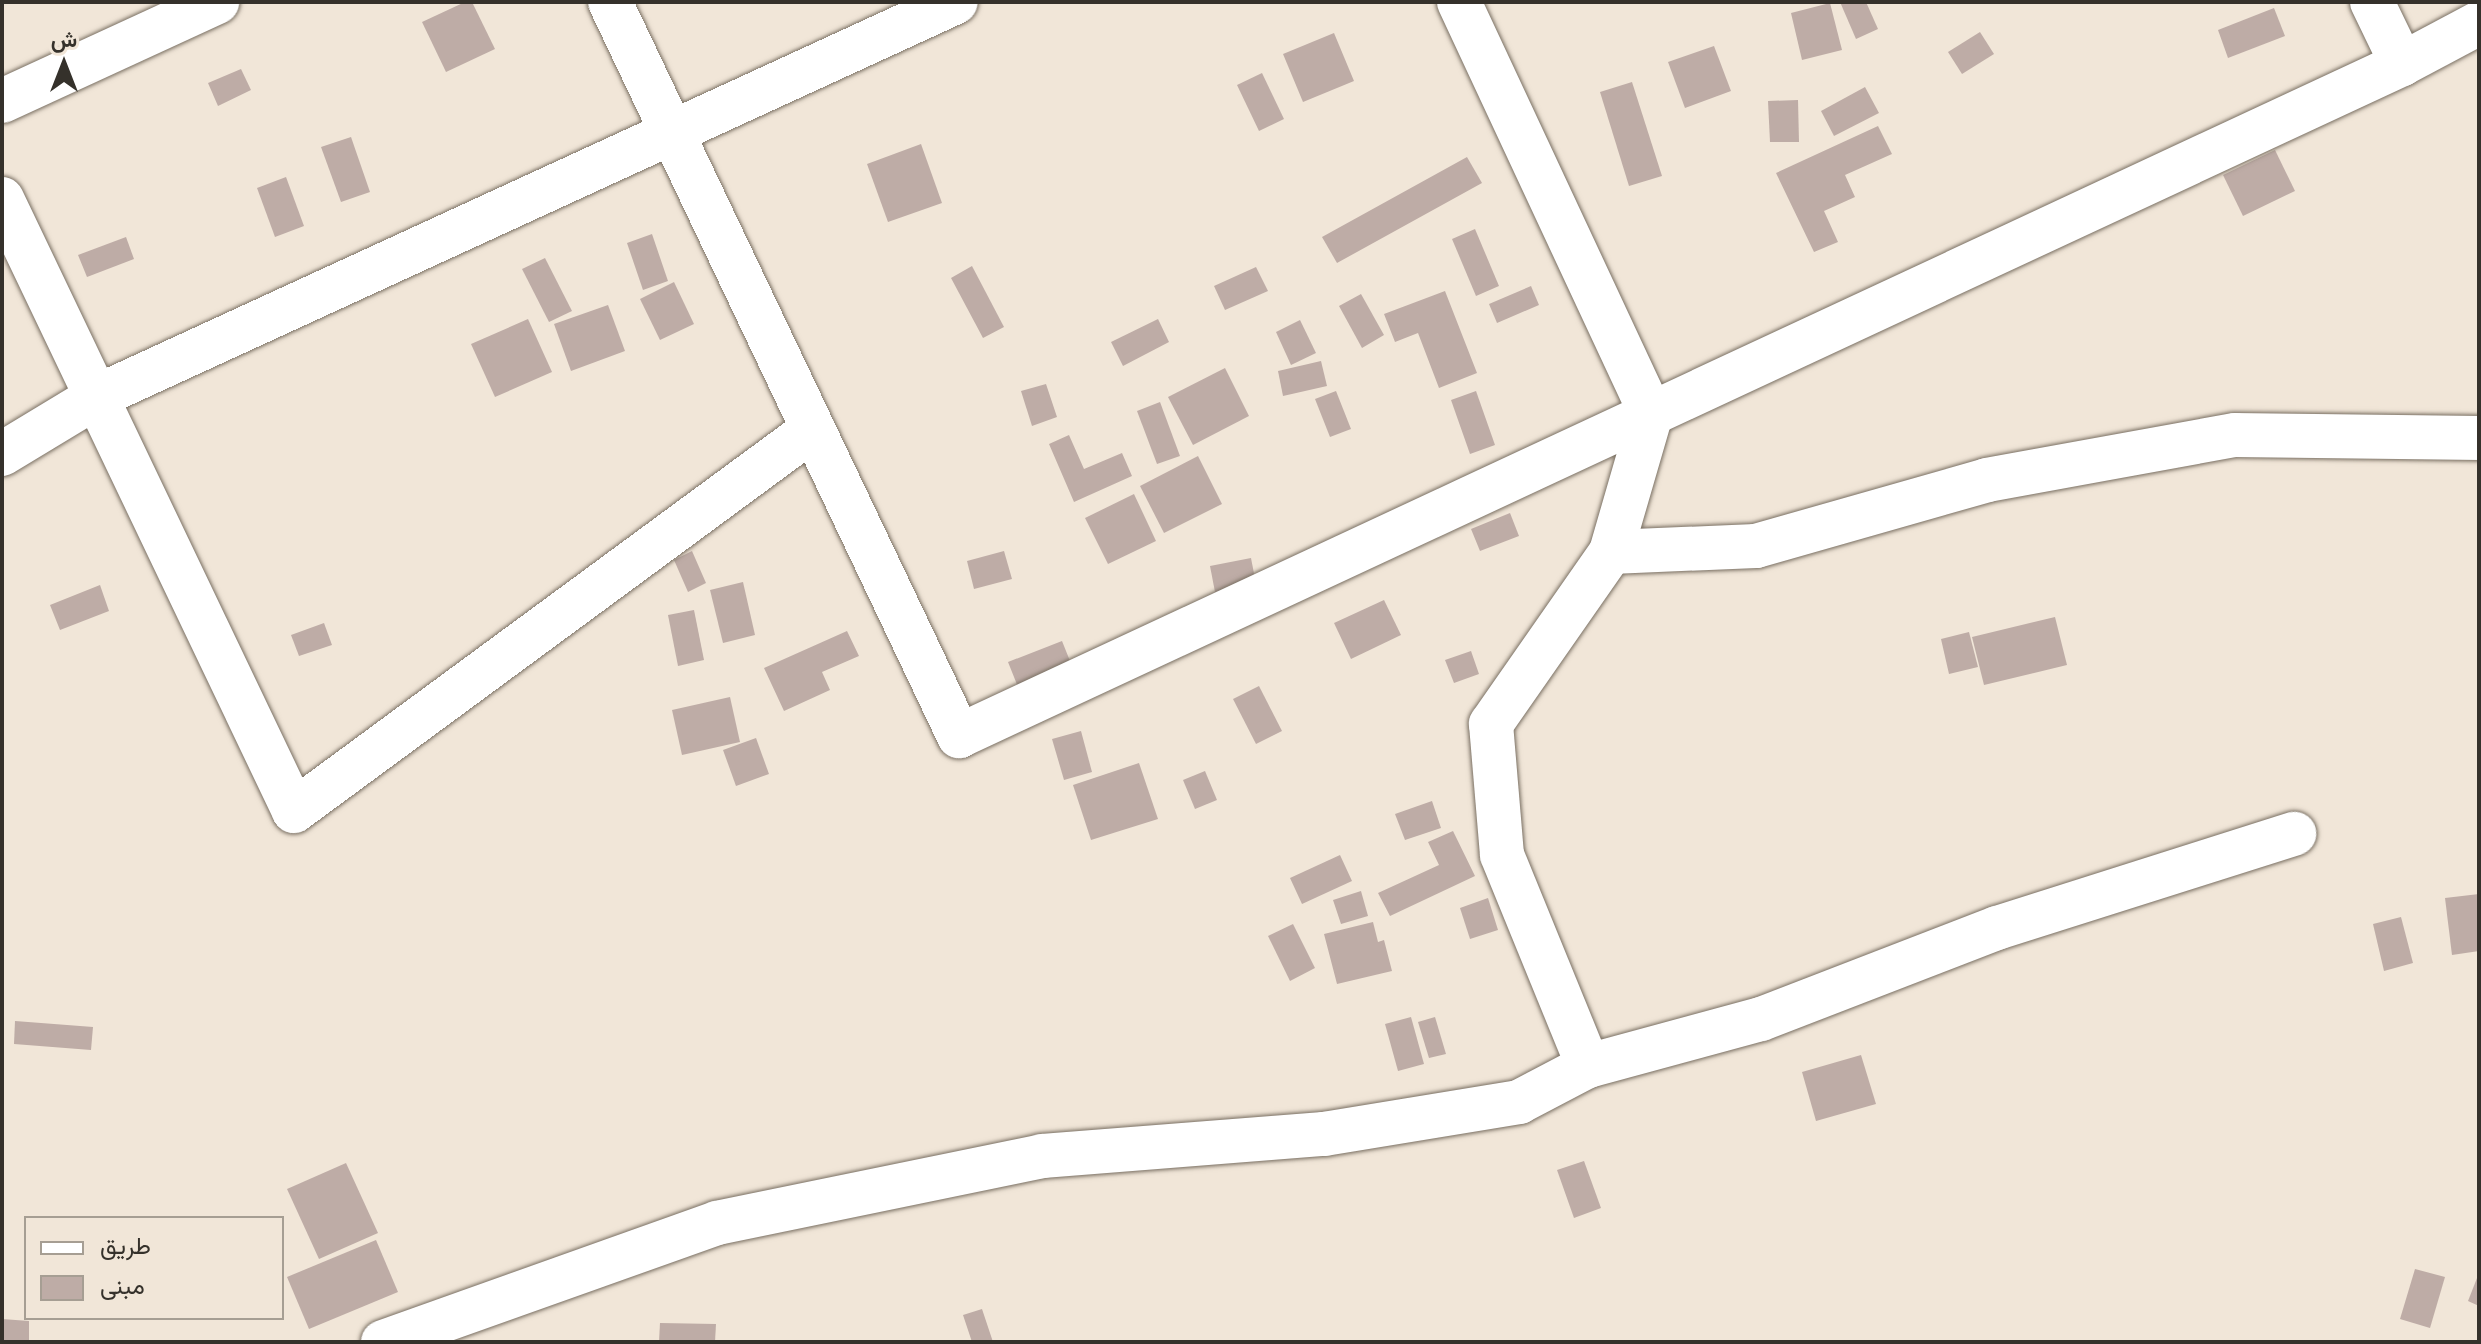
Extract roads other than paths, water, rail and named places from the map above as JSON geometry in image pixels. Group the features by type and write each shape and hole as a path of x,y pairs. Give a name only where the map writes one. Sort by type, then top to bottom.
{"street":[{"path":"2,101 217,2"},
{"path":"610,2 959,736 2402,64 2479,23"},
{"path":"2,454 96,397 956,2"},
{"path":"1459,2 1651,414 1611,552 1491,724 1502,855 1588,1066"},
{"path":"2372,2 2402,64"},
{"path":"2,199 294,811 813,429"},
{"path":"1611,552 1756,546 1987,480 2235,435 2479,438"},
{"path":"383,1342 717,1223 1042,1156 1324,1134 1519,1102 1588,1066 1761,1019 1997,928 2294,834"}]}
